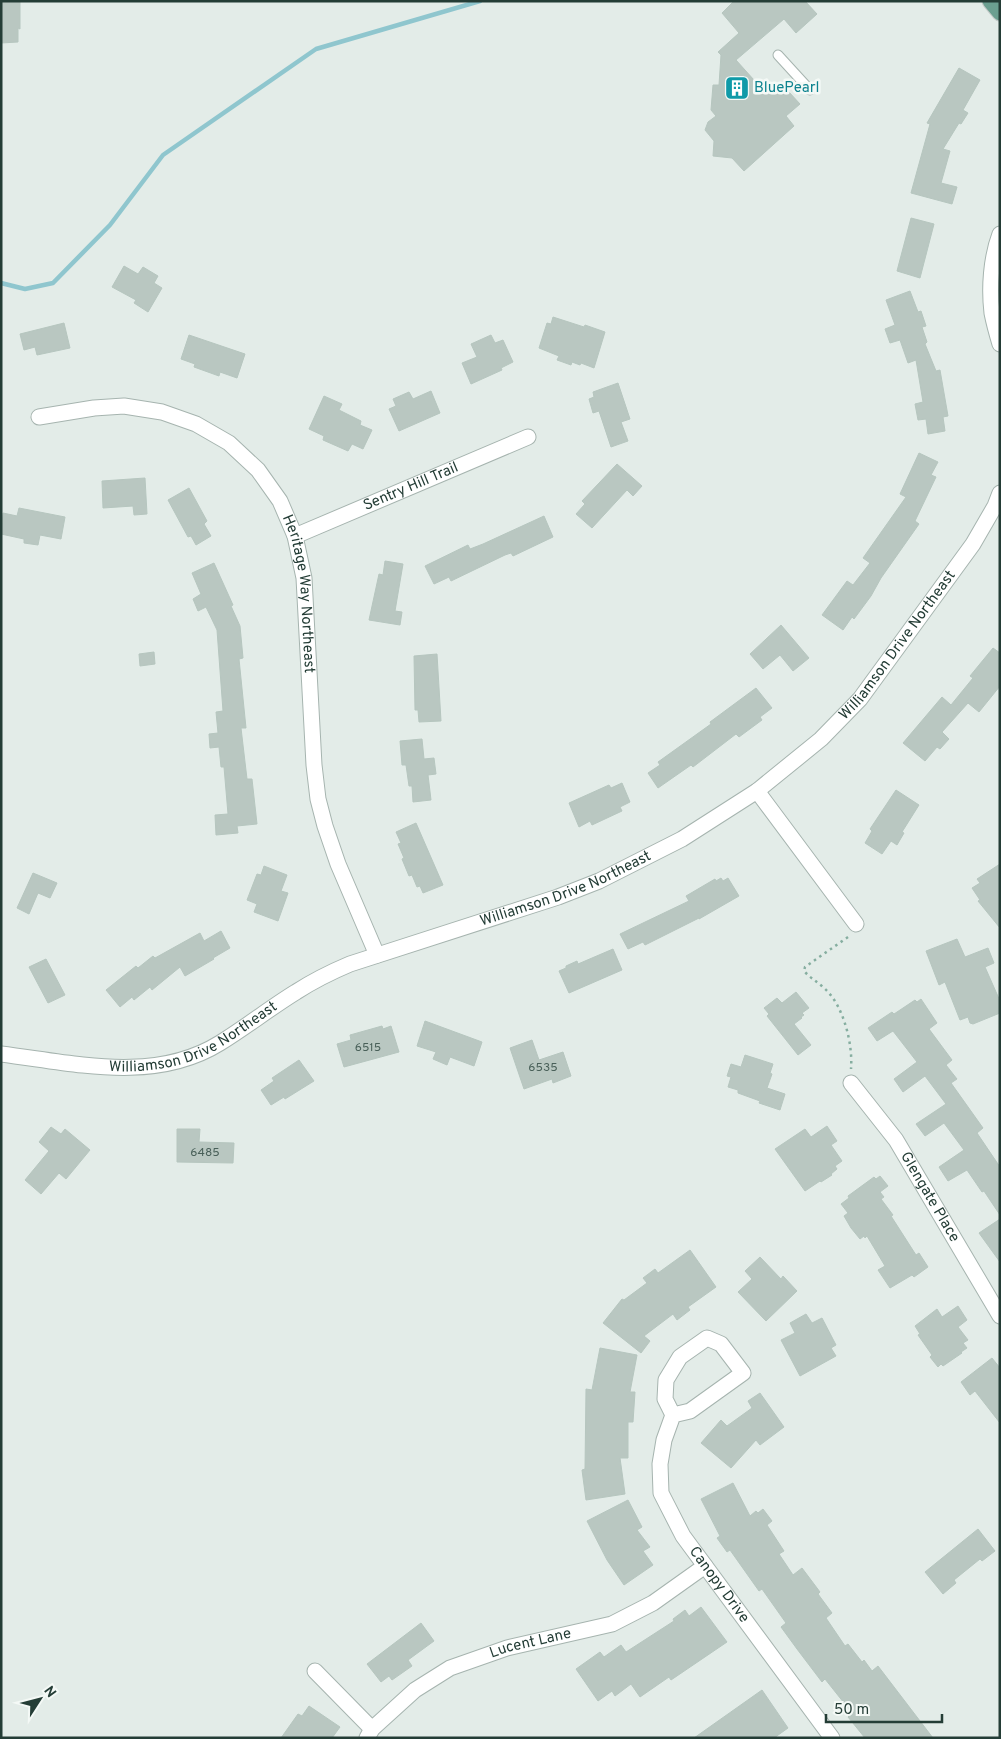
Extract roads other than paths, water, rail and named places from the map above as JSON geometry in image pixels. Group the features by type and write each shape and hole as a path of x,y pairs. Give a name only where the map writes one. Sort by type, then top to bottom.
{"main road":[{"path":"990,1 1000,13"}],"street":[{"path":"1000,234 992,277 992,313 1000,344"},
{"name":"Heritage Way Northeast","path":"39,417 94,408 124,406 162,412 196,424 229,443 258,470 280,501 295,536 304,578 314,765 318,799 338,864 377,955"},
{"name":"Sentry Hill Trail","path":"295,536 528,437"},
{"name":"Williamson Drive Northeast","path":"1,1054 115,1068 144,1068 169,1064 196,1055 219,1044 295,992 321,977 350,964 558,897 599,881 682,839 757,790 821,739 860,699 973,544 995,506 1000,493"},
{"path":"757,790 856,924"},
{"name":"Glengate Place","path":"850,1084 896,1140 1000,1316"},
{"path":"707,1338 721,1344 743,1373 690,1411 673,1415 665,1399 666,1380 680,1357 707,1338"},
{"name":"Canopy Drive","path":"673,1415 664,1440 660,1464 661,1493 682,1536 828,1736"},
{"name":"Lucent Lane","path":"369,1734 415,1690 450,1668 507,1648 612,1624 652,1603 705,1566"},
{"path":"315,1671 369,1734"}],"lane":[{"path":"778,55 810,90"}],"waterway":[{"path":"1,283 25,289 53,283 110,225 163,155 316,49 480,1"}],"place":[{"name":"BluePearl","path":"737,88"}]}
